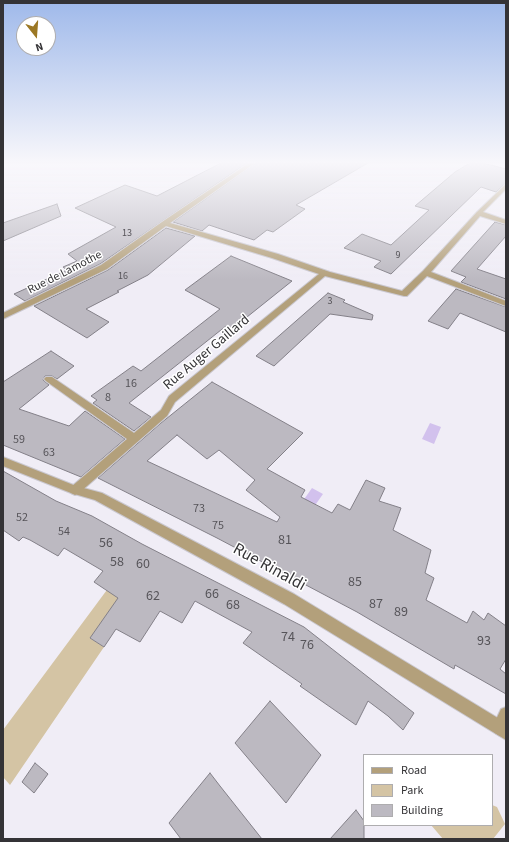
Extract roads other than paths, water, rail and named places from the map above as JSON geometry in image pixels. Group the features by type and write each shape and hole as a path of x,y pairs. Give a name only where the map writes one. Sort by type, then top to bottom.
{"street":[{"name":"Rue de Lamothe","path":"3,316 104,267 195,202"},
{"path":"164,224 275,256 324,273 404,294 426,273 490,202"},
{"path":"479,213 506,222"},
{"name":"Rue Auger Gaillard","path":"75,490 164,413 172,399 324,273"},
{"path":"426,273 506,304"},
{"path":"49,379 134,439"},
{"name":"Rue Rinaldi","path":"3,461 75,490 98,496 289,599 503,730"},
{"path":"503,730 506,714"}]}
